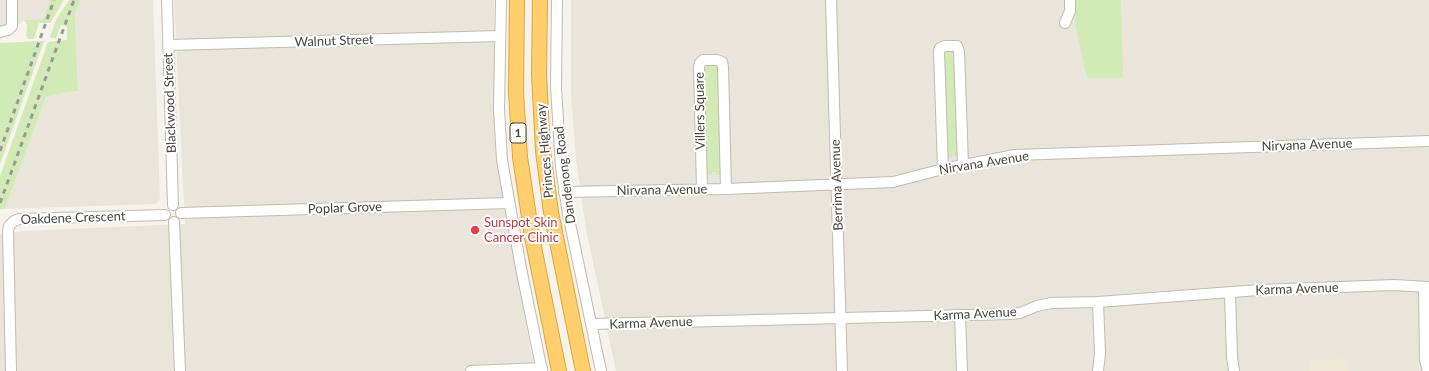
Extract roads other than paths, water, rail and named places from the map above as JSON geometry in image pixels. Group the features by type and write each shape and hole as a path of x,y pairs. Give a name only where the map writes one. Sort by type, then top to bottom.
{"highway":[{"name":"Princes Highway","path":"517,0 516,73 518,136 524,192 559,371"},
{"name":"Princes Highway","path":"540,0 539,74 542,151 547,190 560,262 583,371"},
{"path":"538,265 560,262"}],"street":[{"path":"0,32 11,28 13,24 12,0"},
{"name":"Blackwood Street","path":"167,0 173,205"},
{"path":"471,371 542,370 502,160 500,128 501,0"},
{"name":"Dandenong Road","path":"557,0 556,87 561,167 564,192 601,371"},
{"name":"Berrima Avenue","path":"831,0 842,371"},
{"path":"1065,23 1070,10 1070,0"},
{"name":"Walnut Street","path":"168,45 500,36"},
{"path":"943,169 939,52 940,48 944,46 957,46 959,51 963,165"},
{"name":"Villers Square","path":"702,189 699,67 703,60 717,60 722,62 723,67 726,189"},
{"name":"Nirvana Avenue","path":"564,192 726,189 893,182 943,169 1014,155 1429,140"},
{"name":"Poplar Grove","path":"181,213 509,203"},
{"path":"173,205 179,207 181,213 179,220 174,222 168,220 165,215 166,209 173,205"},
{"name":"Oakdene Crescent","path":"11,371 9,226 14,221 19,219 165,215"},
{"path":"174,222 180,371"},
{"name":"Karma Avenue","path":"591,324 960,316 1020,313 1036,306 1051,303 1098,302 1259,290 1394,285 1426,287"},
{"path":"1426,287 1425,360 1428,371"},
{"path":"1230,292 1232,357 1234,371"},
{"path":"1098,302 1100,354 1098,371"},
{"path":"960,316 962,371"}],"railway":[{"path":"0,151 54,0"},
{"path":"0,203 74,0"}],"place":[{"name":"Sunspot Skin Cancer Clinic","path":"475,230"}]}
